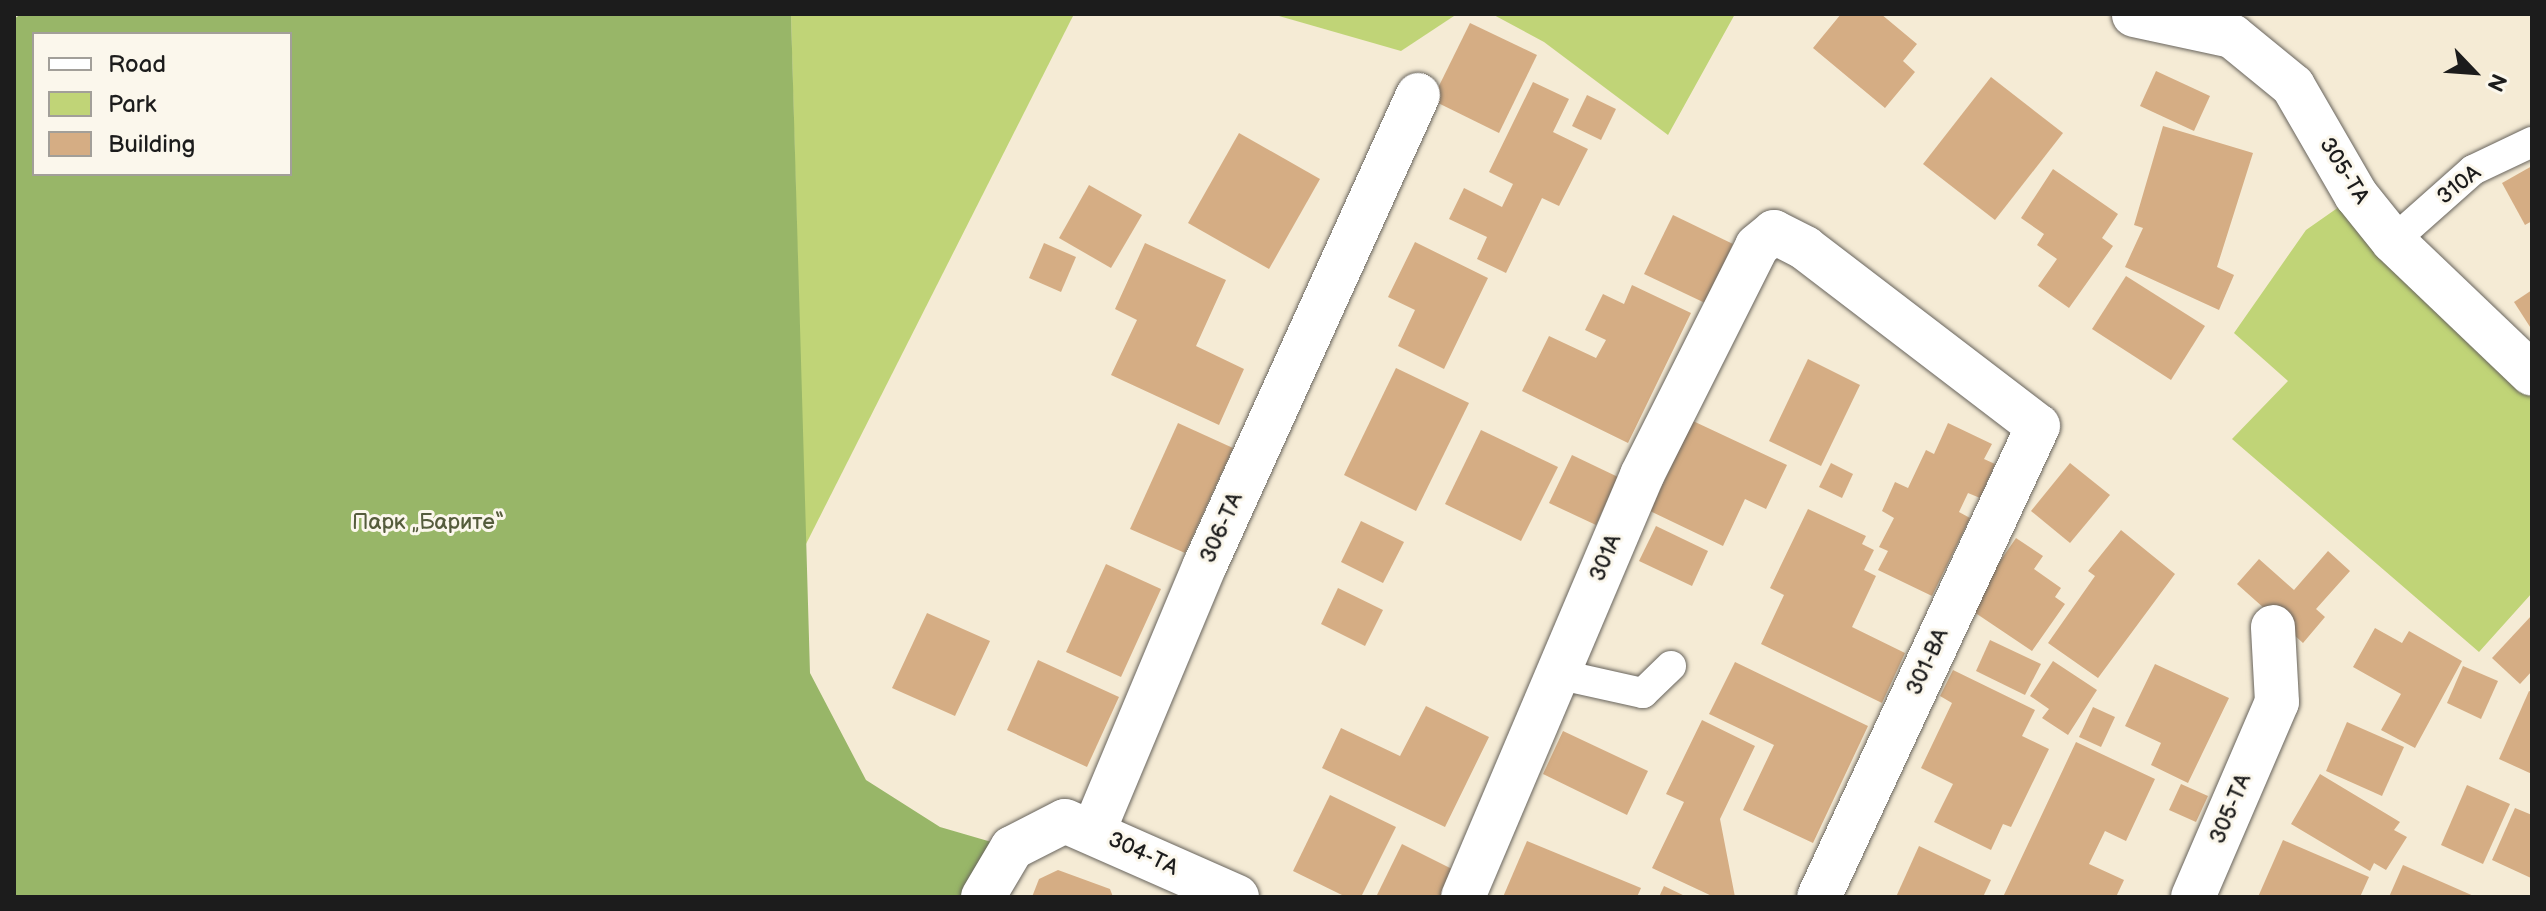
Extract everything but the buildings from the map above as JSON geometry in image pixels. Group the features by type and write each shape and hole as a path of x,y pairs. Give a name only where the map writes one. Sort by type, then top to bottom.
{"street":[{"name":"305-ТА","path":"2134,15 2232,36 2293,86 2356,195 2393,241 2532,374"},
{"name":"306-ТА","path":"1094,830 1205,565 1418,95"},
{"name":"301-ВА","path":"1774,232 1805,248 2038,426 1819,897"},
{"name":"301А","path":"1463,897 1642,475 1757,246 1774,232"},
{"name":"305-ТА","path":"2193,897 2277,702 2273,627"},
{"path":"983,897 1012,848 1065,821 1094,830"},
{"name":"304-ТА","path":"1094,830 1237,897"}],"lane":[{"name":"310А","path":"2393,241 2473,170 2532,142"},
{"path":"1557,674 1643,693 1671,666"}],"green space":[{"name":"Парк „Барите“","path":"21,14 791,14 810,673 866,780 940,827 1012,848 983,897 14,897 14,19"},
{"path":"791,14 1074,14 805,546"},
{"path":"1272,14 1457,14 1401,51"},
{"path":"1492,14 1735,14 1668,135 1544,42"},
{"path":"2356,195 2532,374 2532,593 2479,652 2232,439 2288,381 2234,333 2306,230"}]}
